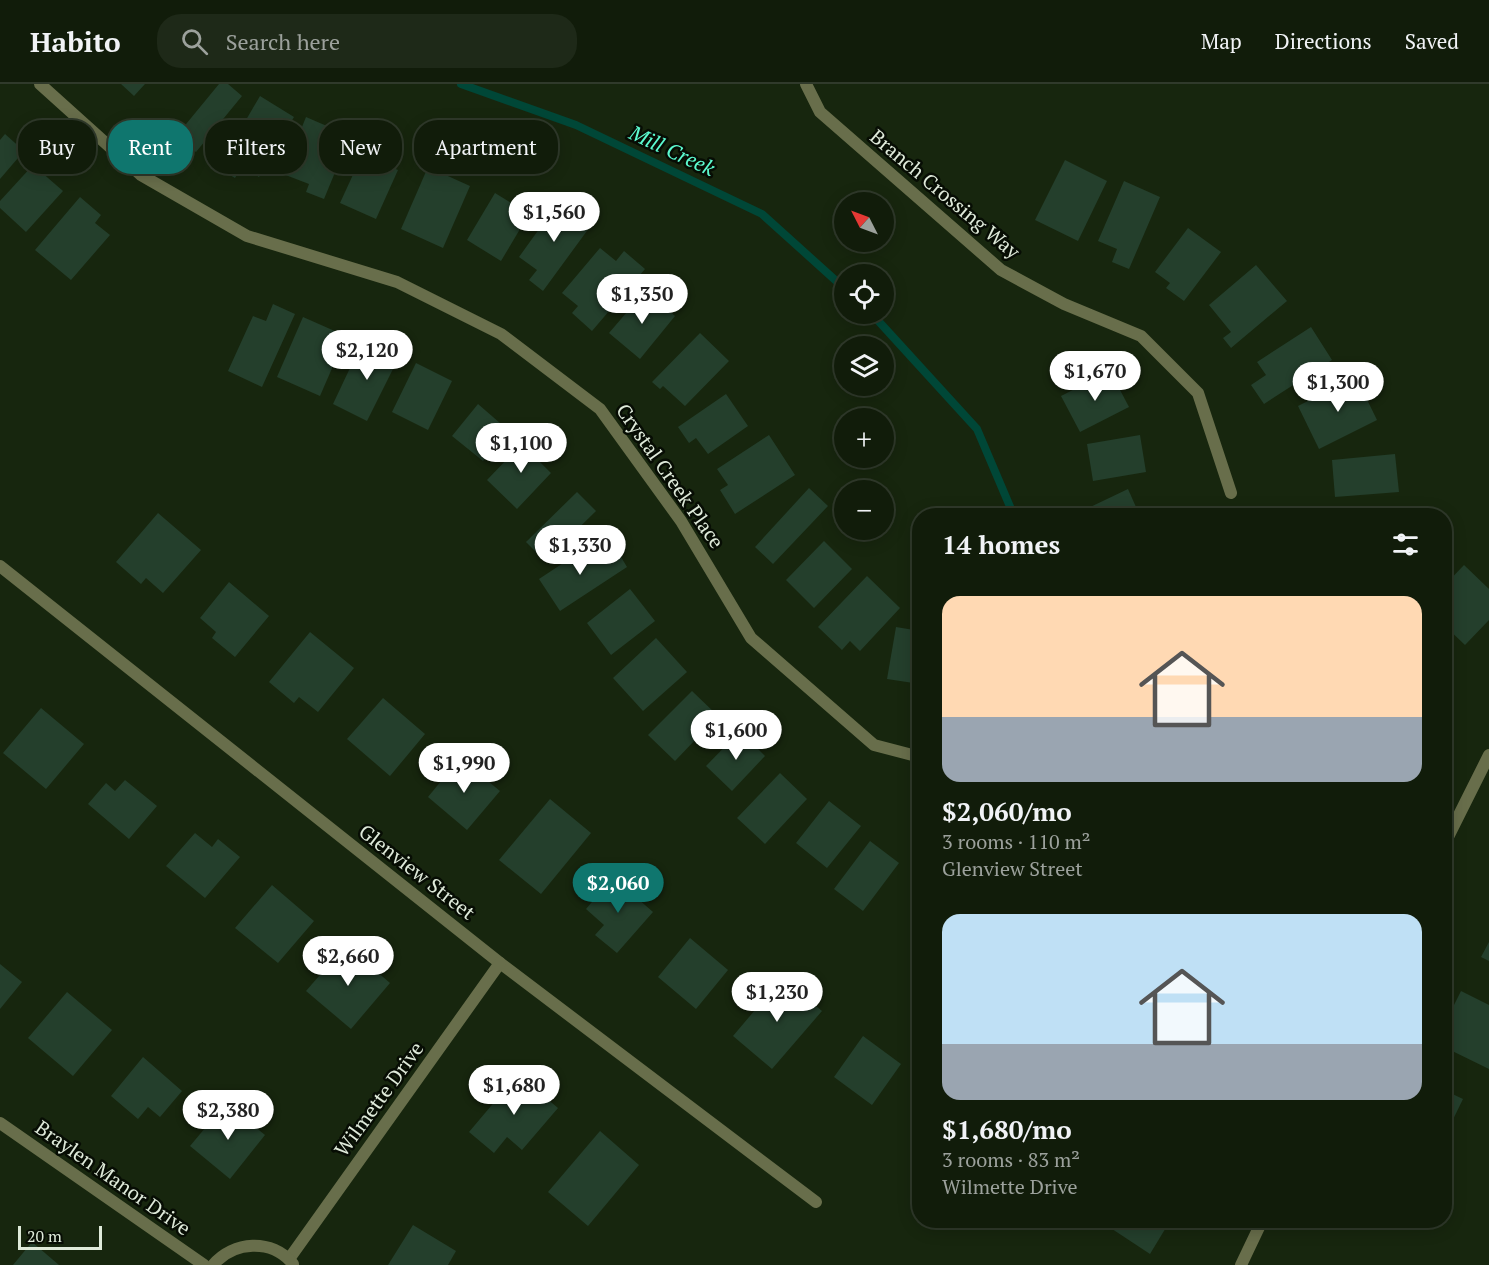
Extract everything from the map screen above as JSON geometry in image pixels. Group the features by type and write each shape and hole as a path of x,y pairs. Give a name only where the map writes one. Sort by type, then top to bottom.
{"street":[{"name":"Crystal Creek Place","path":"40,84 141,175 247,236 396,282 501,334 600,409 681,521 751,638 874,745 912,755"},
{"name":"Branch Crossing Way","path":"806,84 820,112 1001,270 1064,304 1141,336 1198,393 1231,493"},
{"name":"Glenview Street","path":"0,566 500,963 816,1202"},
{"path":"1452,829 1489,754"},
{"name":"Wilmette Drive","path":"291,1262 500,963"},
{"name":"Braylen Manor Drive","path":"0,1123 204,1265"},
{"path":"1240,1265 1258,1228"},
{"path":"213,1265 232,1249 247,1245 276,1250 291,1262"}],"building":[{"path":"121,84 145,84 134,96"},
{"path":"219,84 228,84 242,96 222,120 205,120 205,141 196,152 193,150 193,120 189,120"},
{"path":"260,96 294,117 292,120 246,120"},
{"path":"306,117 319,123 319,174 334,174 324,199 306,192 309,184 283,174 307,174 307,120 305,120"},
{"path":"5,134 18,146 18,158 0,179 0,140"},
{"path":"1065,160 1107,181 1078,241 1035,220"},
{"path":"25,174 43,174 63,191 26,232 0,208 0,201"},
{"path":"353,174 396,174 376,219 340,203"},
{"path":"425,174 443,174 470,186 443,248 401,229"},
{"path":"1124,181 1160,197 1129,269 1112,262 1117,249 1098,241"},
{"path":"495,193 529,214 501,261 467,240"},
{"path":"80,197 101,215 95,223 110,235 71,280 35,250"},
{"path":"560,200 592,224 543,291 529,280 537,270 519,257"},
{"path":"1188,228 1221,252 1184,301 1166,288 1170,283 1155,272"},
{"path":"600,248 616,261 624,251 645,269 592,331 572,313 578,306 562,293"},
{"path":"1256,265 1287,301 1231,348 1223,338 1231,332 1209,305"},
{"path":"645,291 675,316 640,359 609,333"},
{"path":"273,304 295,314 262,387 228,371 253,316 266,321"},
{"path":"303,317 346,336 320,396 277,377"},
{"path":"1311,327 1332,360 1264,404 1251,385 1266,375 1257,362"},
{"path":"700,333 729,361 685,406 663,386 660,389 652,382"},
{"path":"381,341 402,351 367,421 333,404 358,351 373,358"},
{"path":"416,363 452,381 428,430 392,412"},
{"path":"1110,371 1129,407 1080,432 1061,396"},
{"path":"1356,377 1377,420 1319,449 1298,406"},
{"path":"726,394 748,426 708,454 696,438 689,443 678,427"},
{"path":"478,404 508,430 483,461 452,436"},
{"path":"769,435 795,475 735,514 720,490 728,485 717,469"},
{"path":"1140,435 1146,472 1093,481 1087,444"},
{"path":"528,437 546,454 539,461 551,473 517,509 487,480"},
{"path":"1395,454 1399,492 1335,497 1332,460"},
{"path":"809,488 828,506 773,564 755,547"},
{"path":"1128,489 1136,508 1088,508"},
{"path":"577,492 596,511 545,561 526,542"},
{"path":"158,513 201,550 163,593 146,578 141,584 116,562"},
{"path":"824,541 852,569 814,608 786,580"},
{"path":"592,544 604,561 618,552 627,567 560,611 539,579"},
{"path":"1464,565 1489,589 1489,620 1465,645 1452,633 1452,578"},
{"path":"867,576 900,608 860,651 850,641 842,650 818,627"},
{"path":"229,582 269,616 235,657 212,638 216,632 200,618"},
{"path":"630,589 655,621 611,655 587,623"},
{"path":"896,627 912,630 912,683 887,679"},
{"path":"310,632 354,668 318,712 299,697 294,703 269,682"},
{"path":"656,638 687,672 643,711 613,678"},
{"path":"692,691 718,716 675,761 648,735"},
{"path":"383,698 425,734 390,776 347,739"},
{"path":"41,708 84,744 46,789 3,753"},
{"path":"740,731 765,756 732,791 706,766"},
{"path":"460,758 500,791 467,830 428,797"},
{"path":"780,773 807,799 765,844 737,818"},
{"path":"125,780 157,806 129,839 88,804 106,783 115,791"},
{"path":"550,799 591,833 541,894 499,860"},
{"path":"829,801 861,826 827,868 796,843"},
{"path":"195,833 212,847 218,839 240,857 205,898 166,866"},
{"path":"870,841 899,863 863,911 834,889"},
{"path":"613,877 653,912 617,953 595,935 604,925 586,909"},
{"path":"272,885 314,921 278,963 235,928"},
{"path":"690,938 728,970 696,1009 658,977"},
{"path":"1489,942 1489,961 1481,957"},
{"path":"346,945 390,983 351,1029 306,991"},
{"path":"0,964 22,982 0,1009"},
{"path":"782,978 822,1011 772,1069 733,1036"},
{"path":"1461,991 1489,1005 1489,1069 1452,1051 1452,1009"},
{"path":"67,992 112,1030 73,1076 28,1038"},
{"path":"863,1036 901,1064 872,1105 834,1077"},
{"path":"143,1057 182,1091 160,1117 148,1107 138,1119 111,1096"},
{"path":"518,1074 558,1108 522,1150 507,1137 494,1153 469,1132"},
{"path":"1452,1094 1463,1099 1452,1122"},
{"path":"226,1103 265,1135 230,1179 190,1146"},
{"path":"600,1131 639,1165 588,1226 548,1192"},
{"path":"413,1225 456,1251 448,1265 388,1265"},
{"path":"1111,1228 1166,1228 1150,1254"},
{"path":"32,1242 59,1265 13,1265"}],"waterway":[{"name":"Mill Creek","path":"461,84 576,125 762,214 834,279"},
{"name":"Mill Creek","path":"881,324 977,429 1011,508"}]}
